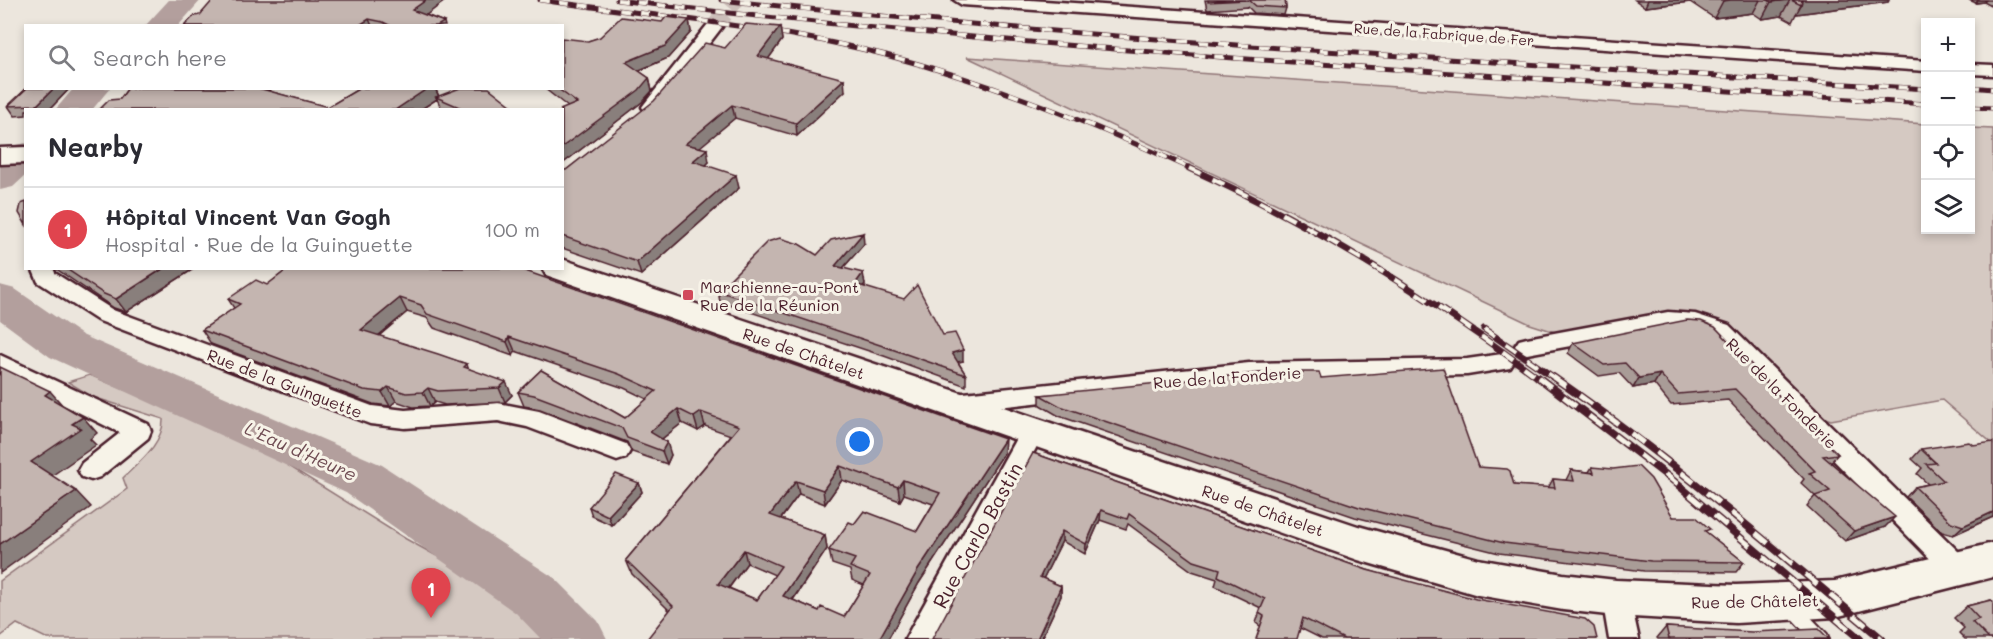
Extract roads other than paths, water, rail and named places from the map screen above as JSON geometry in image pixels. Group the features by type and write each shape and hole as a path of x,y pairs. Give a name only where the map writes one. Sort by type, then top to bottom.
{"main road":[{"path":"0,156 24,155"},
{"name":"Rue de Châtelet","path":"563,270 1369,547 1478,577 1563,592 1616,598 1736,604 1835,599 1982,566"}],"street":[{"name":"Rue de la Fabrique de Fer","path":"962,0 1921,66"},
{"path":"636,120 650,108 714,27"},
{"path":"1975,69 1993,70"},
{"name":"Rue de la Guinguette","path":"43,270 46,277 105,315 370,416 405,419 498,412 530,418 617,451"},
{"name":"Rue de la Fonderie","path":"1527,346 1676,319 1704,323 1721,332 1982,566"},
{"name":"Rue de la Fonderie","path":"952,404 1249,372 1467,367 1502,362"},
{"path":"0,363 139,431 91,470"},
{"name":"Rue Carlo Bastin","path":"920,639 1033,431"},
{"path":"1616,598 1624,639"}],"lane":[{"path":"1786,602 1821,639"}],"waterway":[{"name":"L'Eau d'Heure","path":"162,24 186,0"},
{"name":"L'Eau d'Heure","path":"74,108 92,90"},
{"name":"L'Eau d'Heure","path":"0,179 24,156"},
{"name":"L'Eau d'Heure","path":"0,299 66,346 364,479 536,596 578,639"}],"tunnel":[{"path":"714,27 736,0"},
{"path":"1502,362 1527,346"}],"railway":[{"path":"540,0 757,29 886,55 965,78 1042,106 1192,169"},
{"path":"617,0 780,18 1107,48 1921,104"},
{"path":"721,0 1172,40 1921,89"},
{"path":"1975,87 1993,89"},
{"path":"1975,107 1993,108"},
{"path":"1189,168 1280,213 1370,264 1457,320 1540,379"},
{"path":"1484,329 1556,379"},
{"path":"1538,377 1670,478 1860,639"},
{"path":"1553,377 1680,471 1882,639"}],"place":[{"name":"Marchienne-au-Pont Rue de la Réunion","path":"688,295"},
{"name":"Hôpital Vincent Van Gogh","path":"431,618"}]}
